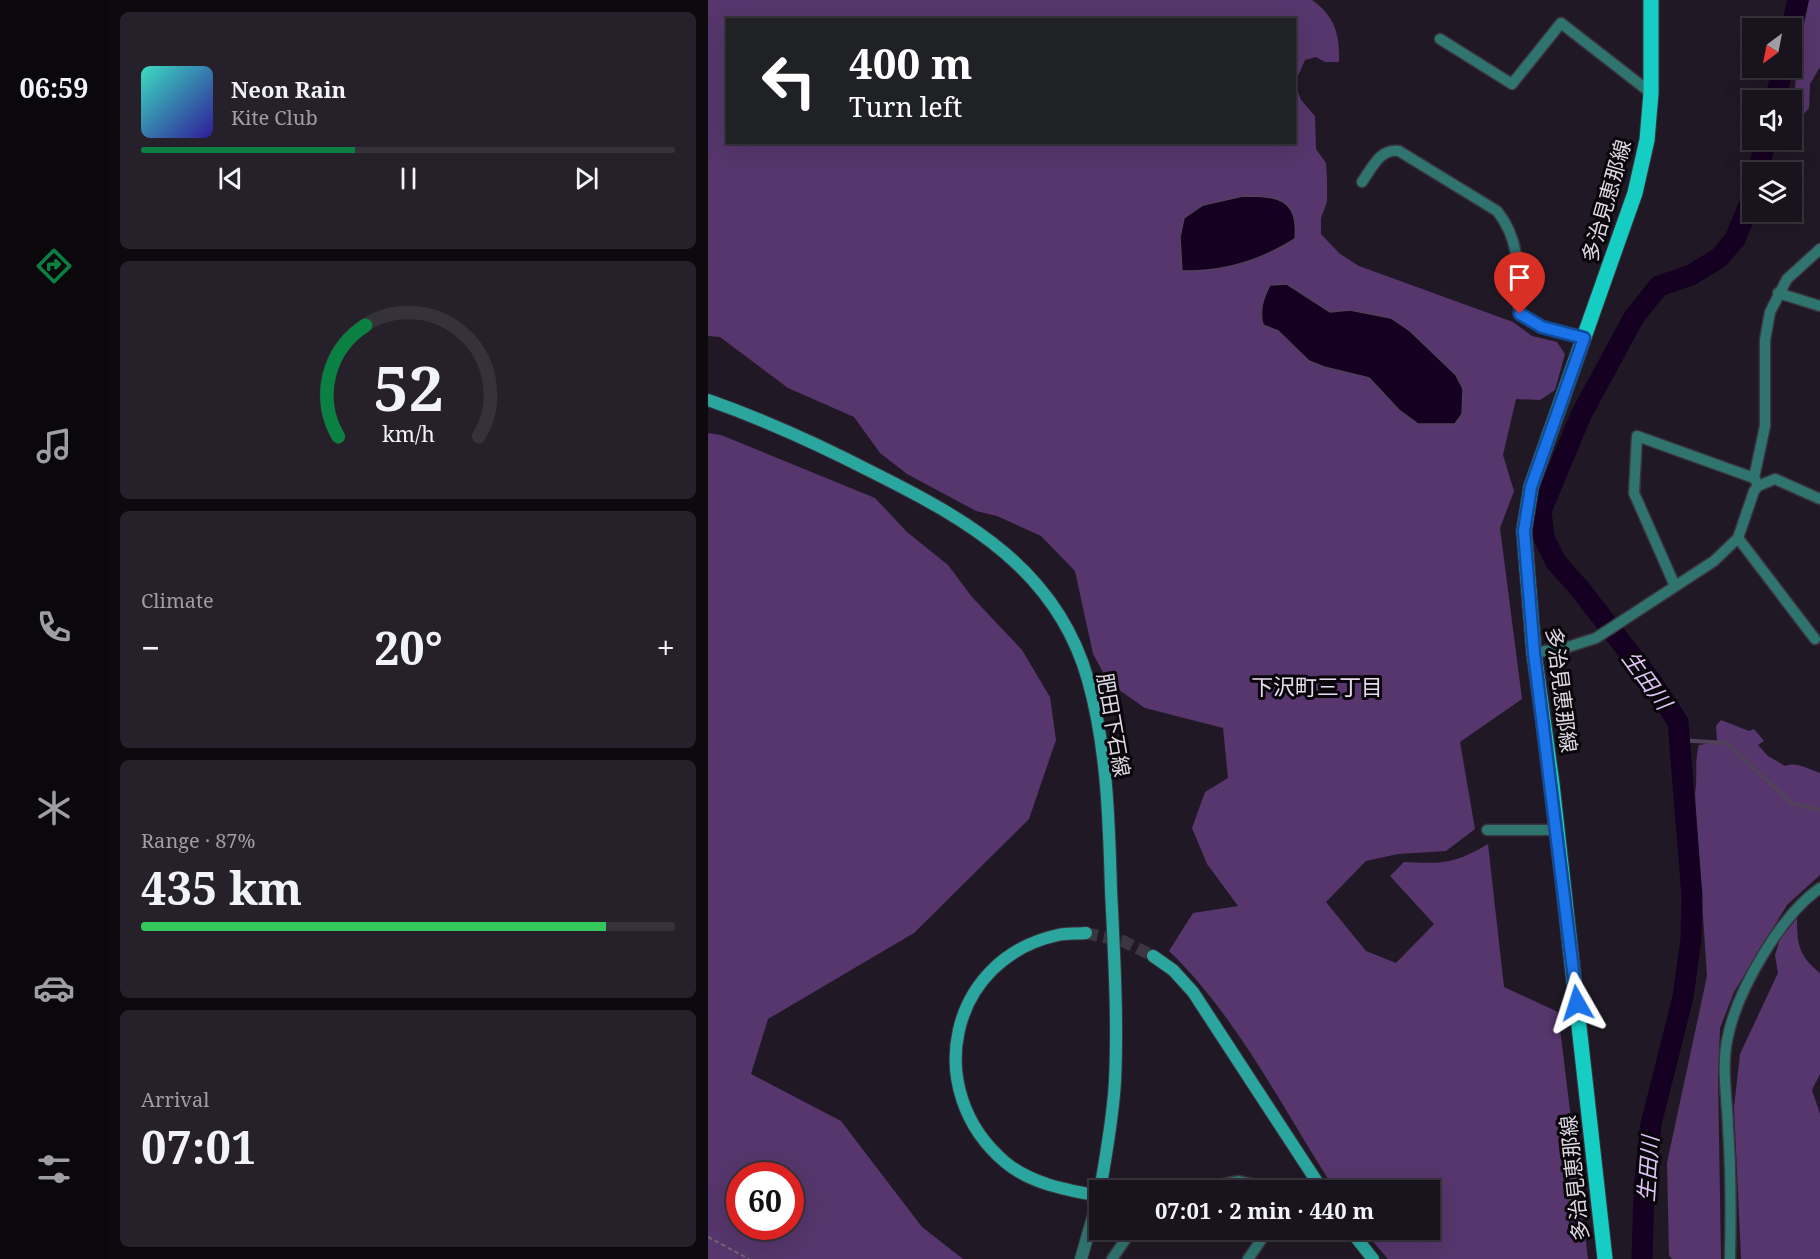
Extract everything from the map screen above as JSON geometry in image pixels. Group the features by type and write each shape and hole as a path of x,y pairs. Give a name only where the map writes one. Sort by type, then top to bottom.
{"main road":[{"name":"多治見恵那線","path":"1605,1259 1557,830 1534,653 1525,541 1531,487 1635,193 1647,140 1651,93 1651,0"},
{"name":"肥田下石線","path":"708,400 826,448 964,521 998,545 1028,575 1066,627 1088,678 1097,720 1110,867 1115,1079 1110,1134 1101,1180"},
{"path":"1086,933 1059,935 1025,947 1000,963 983,980 970,999 957,1032 955,1076 962,1101 974,1127 1006,1163 1031,1178 1054,1187 1089,1192"},
{"path":"1153,956 1173,970 1193,992 1316,1180"},
{"path":"1358,1240 1373,1259"}],"street":[{"path":"1440,39 1512,84 1561,23 1651,93"},
{"path":"1362,182 1382,154 1391,150 1399,151 1497,211 1508,224 1517,251 1520,314 1542,327 1584,338"},
{"path":"1534,653 1568,647 1596,638 1714,561 1738,538 1756,482 1765,426 1765,340 1770,312 1778,293 1796,269 1820,249"},
{"path":"1778,293 1820,306"},
{"path":"1675,586 1634,493 1637,436 1756,482 1775,479 1820,499"},
{"path":"1738,538 1815,639"},
{"path":"1487,830 1557,830"},
{"path":"1730,1259 1732,1193 1726,1072 1727,1037 1738,1004 1775,933 1806,897 1820,888"},
{"path":"1081,1259 1089,1230"},
{"path":"1112,1259 1125,1240"},
{"path":"1248,1259 1261,1240"}],"path":[{"path":"708,1237 749,1259"}],"shaded area":[{"path":"708,0 1312,0 1320,6 1331,20 1337,35 1339,62 1325,62 1316,57 1305,60 1296,81 1296,18 726,18 726,144 1296,144 1296,86 1301,100 1315,116 1316,149 1326,163 1327,202 1321,218 1321,234 1340,254 1359,266 1513,322 1532,336 1557,342 1565,354 1555,390 1540,400 1516,399 1503,455 1514,491 1500,528 1522,699 1460,742 1475,829 1446,851 1398,854 1366,861 1326,902 1366,951 1396,963 1434,924 1390,876 1404,862 1448,861 1466,856 1488,844 1504,987 1558,1012 1588,1259 1388,1259 1372,1240 1440,1240 1440,1180 1329,1180 1238,1034 1194,977 1169,951 1193,913 1238,906 1207,864 1192,828 1205,792 1228,778 1223,728 1145,708 1109,683 1093,654 1075,571 1041,536 997,516 976,511 907,474 880,453 854,417 788,388 720,337 708,336","holes":["1310,300 1330,312 1350,310 1391,318 1456,375 1455,424 1418,424 1399,410 1369,378 1309,361 1278,331"]},
{"path":"1809,0 1820,0 1820,67 1810,84 1809,108 1802,116 1802,90 1795,90 1796,78 1802,78 1802,35"},
{"path":"1243,196 1266,197 1283,202 1293,215 1295,239 1241,264 1212,270 1182,271 1180,237 1184,218 1203,205"},
{"path":"1287,284 1330,312 1350,310 1391,318 1410,331 1456,375 1463,389 1462,414 1455,424 1418,424 1399,410 1369,378 1309,361 1278,331 1263,325 1262,305 1270,285"},
{"path":"708,433 721,435 875,498 907,532 948,565 972,597 1022,650 1050,697 1056,740 1029,819 914,933 768,1019 751,1074 841,1121 922,1227 963,1259 708,1259"},
{"path":"1721,720 1749,731 1754,729 1764,741 1758,745 1768,756 1785,766 1798,765 1820,773 1820,875 1787,905 1734,992 1720,1028 1718,1076 1721,1259 1672,1259 1669,1255 1667,1163 1707,976 1695,794 1697,758 1699,745 1717,742 1716,726"},
{"path":"1797,918 1799,943 1803,955 1820,973 1820,1074 1812,1090 1820,1114 1820,1259 1741,1259 1734,1107 1740,1054 1778,973 1775,955 1780,939"}],"waterway":[{"name":"生田川","path":"1794,18 1798,0"},
{"name":"生田川","path":"1778,90 1780,78"},
{"name":"生田川","path":"1760,162 1764,150"},
{"name":"生田川","path":"1642,1259 1644,1190 1651,1124 1683,997 1691,939 1692,896 1678,722 1651,681 1580,589 1556,562 1544,538 1541,511 1581,415 1634,317 1659,286 1691,275 1719,258 1735,239 1742,222"},
{"path":"1679,740 1727,743 1791,803 1820,810"}],"tunnel":[{"path":"1086,933 1123,941 1153,956"}],"district":[{"name":"下沢町三丁目","path":"1317,687"}],"route":[{"path":"1520,314 1542,327 1584,338 1531,487 1524,531 1534,653 1552,784 1577,1003"}]}
